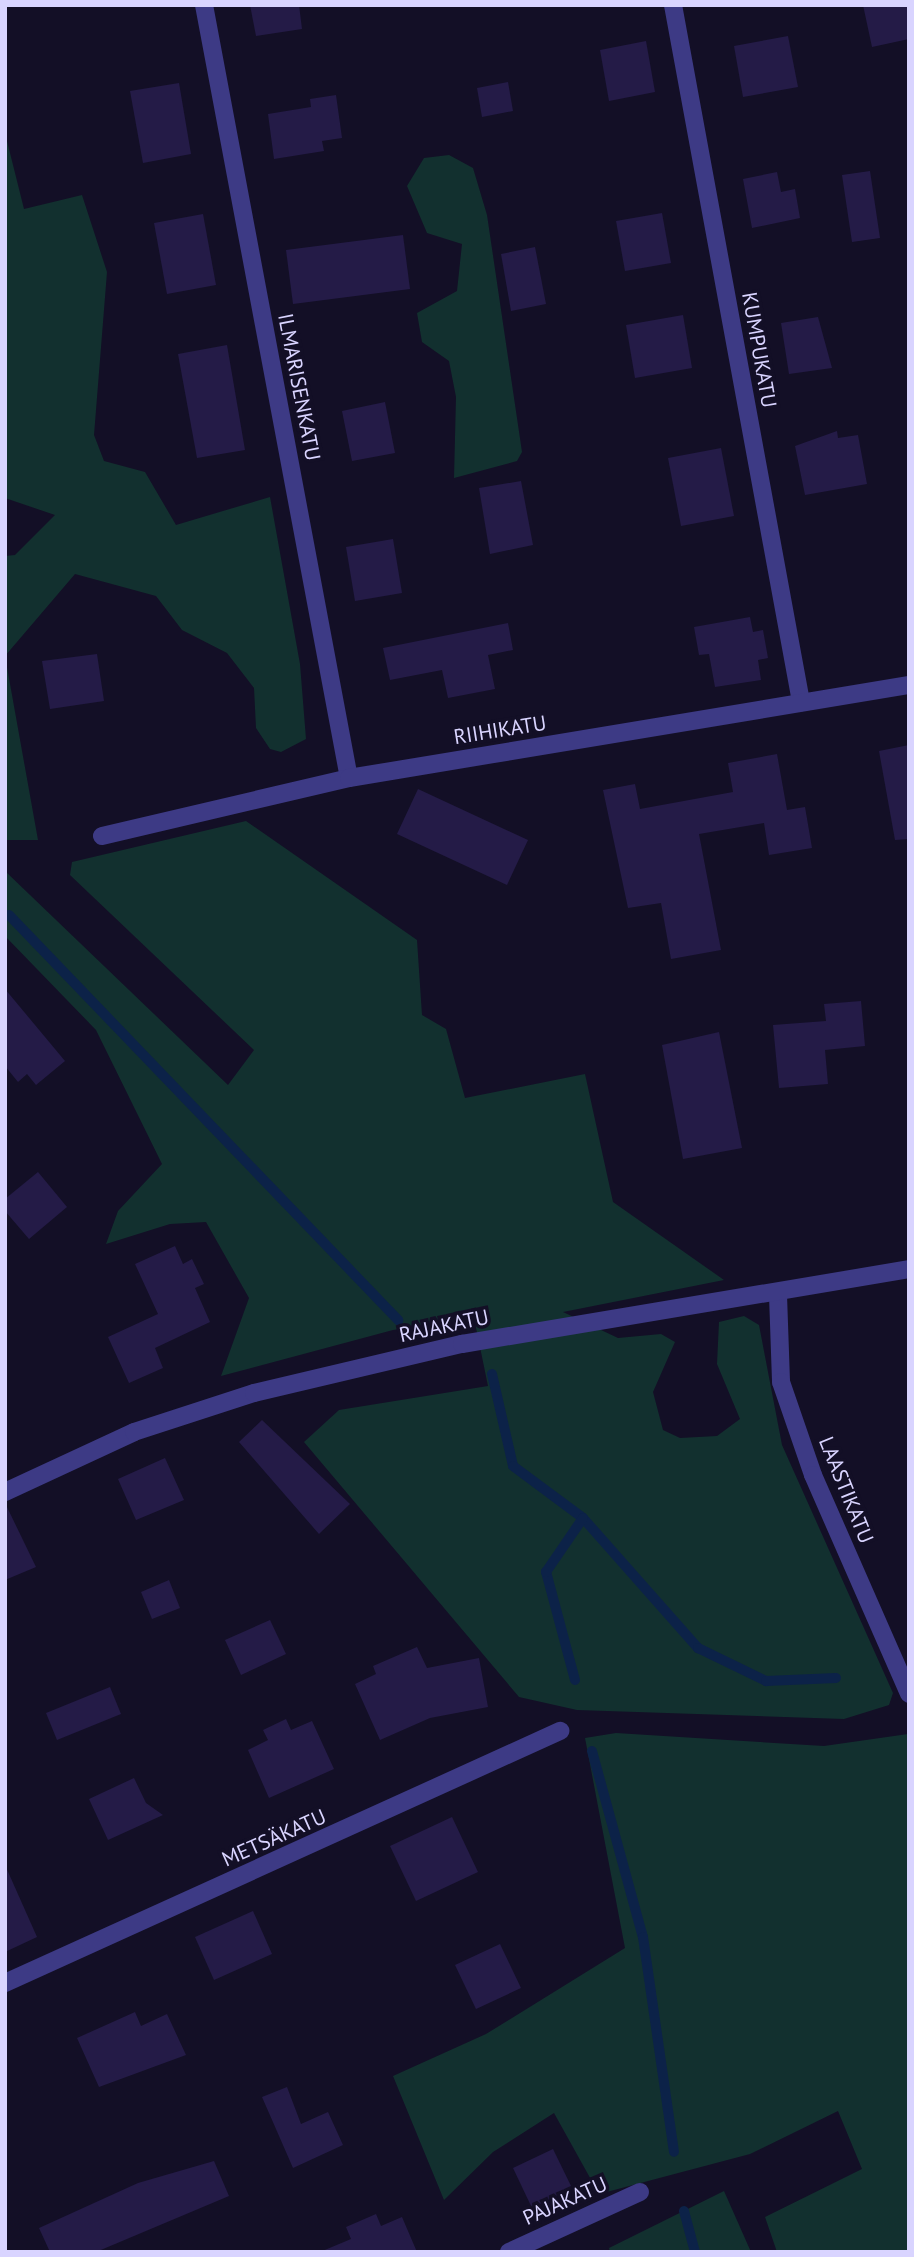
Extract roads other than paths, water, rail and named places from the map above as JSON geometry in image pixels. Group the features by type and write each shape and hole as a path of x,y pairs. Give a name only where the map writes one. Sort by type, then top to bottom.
{"street":[{"name":"ILMARISENKATU","path":"204,5 349,778"},
{"name":"KUMPUKATU","path":"673,5 801,702"},
{"name":"RIIHIKATU","path":"102,836 349,778 909,685"},
{"name":"RAJAKATU","path":"5,1492 135,1432 254,1393 462,1344 778,1295 909,1269"},
{"name":"LAASTIKATU","path":"778,1295 781,1382 813,1475 909,1694"},
{"name":"METSÄKATU","path":"5,1983 559,1731"},
{"name":"PAJAKATU","path":"509,2252 640,2192"}],"waterway":[{"path":"9,915 398,1320"},
{"path":"492,1374 513,1466 583,1518 698,1648 766,1681 836,1678"},
{"path":"575,1680 546,1572 583,1518"},
{"path":"592,1751 643,1937 674,2152"},
{"path":"684,2211 695,2252"}]}
